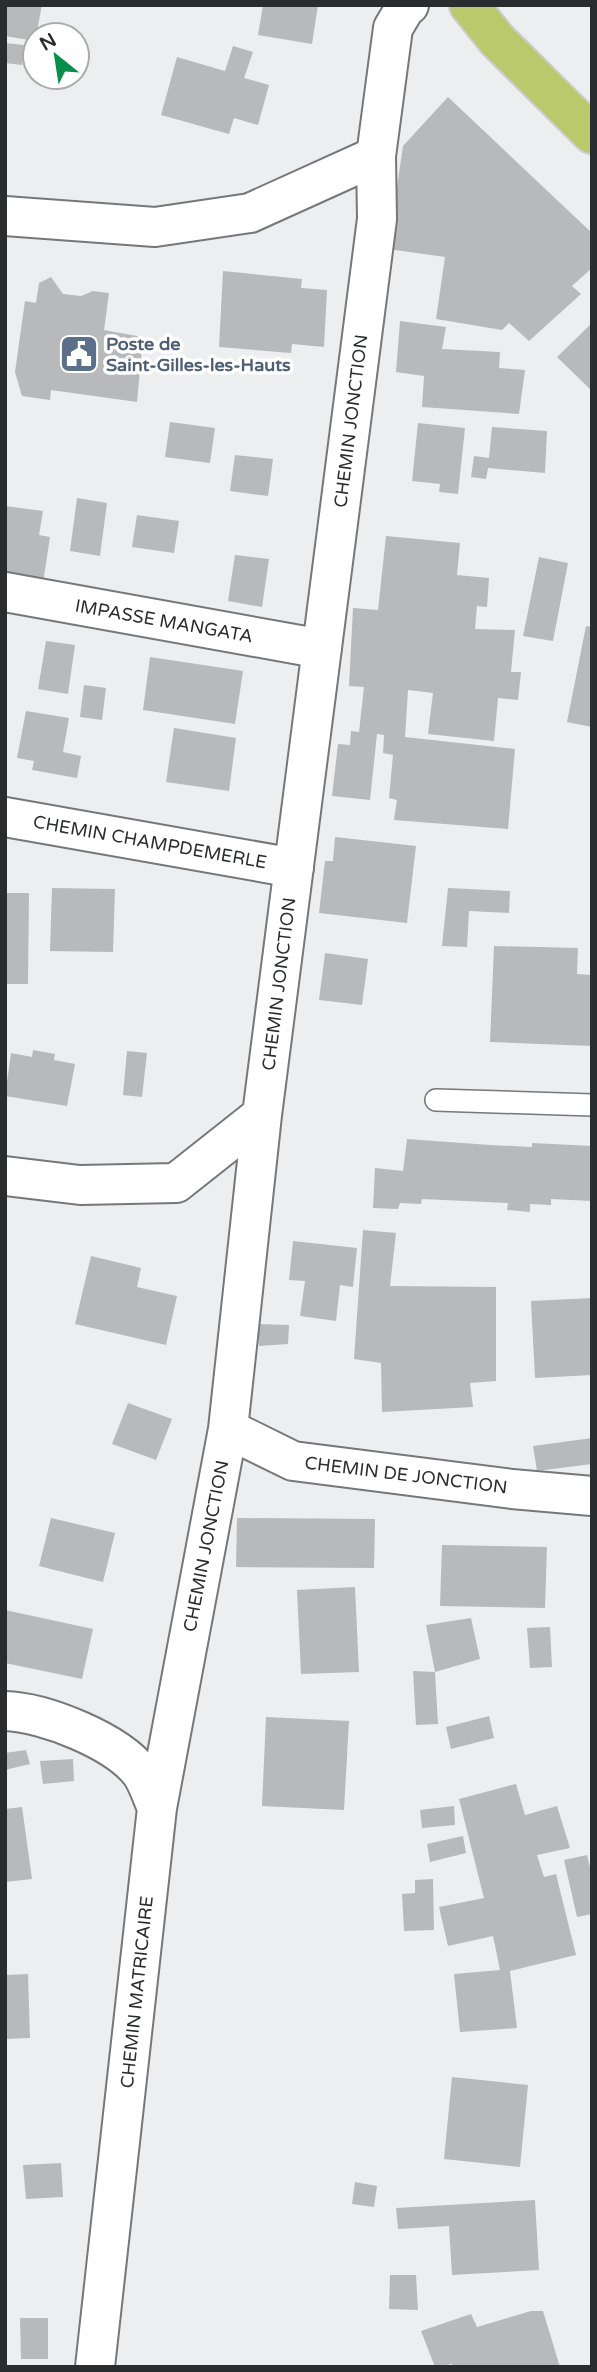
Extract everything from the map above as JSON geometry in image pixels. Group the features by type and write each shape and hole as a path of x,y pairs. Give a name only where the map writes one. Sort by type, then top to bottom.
{"main road":[{"path":"469,5 497,40 592,134"}],"street":[{"name":"CHEMIN JONCTION","path":"157,1808 228,1429 262,1115 377,219 376,156 393,27 409,5"},
{"path":"5,216 155,228 250,213 376,156"},
{"name":"IMPASSE MANGATA","path":"5,592 322,649"},
{"name":"CHEMIN CHAMPDEMERLE","path":"5,817 294,868"},
{"path":"5,1176 80,1185 176,1183 262,1115"},
{"name":"CHEMIN DE JONCTION","path":"228,1429 293,1461 512,1489 592,1496"},
{"path":"5,1711 19,1712 80,1730 113,1749 140,1773 157,1808"},
{"name":"CHEMIN MATRICAIRE","path":"96,2367 157,1808"}],"lane":[{"path":"436,1100 592,1105"}],"building":[{"path":"5,5 42,5 39,21 21,21 21,39 5,36"},
{"path":"263,5 318,5 312,44 258,35"},
{"path":"5,43 21,45 21,65 5,63"},
{"path":"233,46 253,52 244,78 269,85 258,125 234,118 229,134 161,115 177,57 225,71"},
{"path":"448,97 592,233 592,268 572,286 581,294 529,341 509,323 502,330 436,319 445,257 388,249 403,146"},
{"path":"223,271 302,279 301,288 327,290 324,347 292,344 291,353 219,347"},
{"name":"Poste de Saint-Gilles-les-Hauts","path":"51,277 63,294 81,296 93,291 109,293 104,330 143,337 137,402 51,390 50,400 22,396 15,372 25,301 36,303 39,283"},
{"path":"400,321 446,327 442,349 500,352 499,368 525,370 519,414 422,407 424,376 396,372"},
{"path":"592,323 592,391 557,357"},
{"path":"170,422 215,428 210,463 165,457"},
{"path":"418,423 465,428 458,494 439,492 440,484 412,481"},
{"path":"492,427 547,431 545,473 488,468 486,479 471,477 474,456 489,458"},
{"path":"235,455 273,459 268,496 230,491"},
{"path":"77,498 107,503 100,556 70,551"},
{"path":"5,506 43,511 39,535 50,537 43,583 5,577"},
{"path":"137,515 179,521 174,553 132,547"},
{"path":"386,536 460,543 457,575 489,578 487,607 477,606 475,629 515,630 511,672 521,672 518,700 498,698 494,741 428,734 433,693 408,690 405,737 515,749 508,829 394,820 397,800 389,798 393,755 383,753 384,735 377,734 370,800 332,796 338,744 350,745 351,731 359,732 364,687 349,686 353,608 378,610"},
{"path":"235,555 269,559 262,607 228,601"},
{"path":"539,557 568,563 553,641 523,636"},
{"path":"586,626 592,627 592,727 567,722"},
{"path":"46,641 75,645 68,694 38,689"},
{"path":"150,657 243,671 235,724 143,710"},
{"path":"84,685 106,688 102,720 80,717"},
{"path":"26,711 69,718 63,752 81,756 77,778 32,770 34,761 17,758"},
{"path":"174,728 236,738 229,791 166,782"},
{"path":"335,837 416,846 407,923 319,913 325,861 333,861"},
{"path":"52,888 115,889 113,952 50,951"},
{"path":"448,888 510,891 509,913 469,911 467,947 442,946"},
{"path":"5,893 29,893 28,984 5,984"},
{"path":"494,946 578,948 577,974 592,975 592,1046 490,1042"},
{"path":"325,953 368,959 362,1005 319,1000"},
{"path":"33,1050 55,1054 54,1060 75,1064 67,1106 5,1096 11,1053 32,1057"},
{"path":"127,1051 147,1053 142,1097 123,1095"},
{"path":"407,1139 532,1147 532,1143 592,1146 592,1201 551,1199 551,1205 530,1204 530,1212 507,1210 508,1203 422,1199 421,1204 400,1203 398,1209 373,1208 375,1168 403,1171"},
{"path":"363,1230 396,1233 390,1286 496,1287 496,1381 470,1383 473,1407 382,1412 381,1363 354,1359"},
{"path":"293,1241 357,1248 353,1287 340,1285 336,1321 300,1316 305,1281 289,1280"},
{"path":"91,1256 141,1268 137,1287 177,1296 166,1345 75,1324"},
{"path":"592,1298 592,1375 535,1378 531,1301"},
{"path":"258,1324 289,1325 288,1344 259,1346"},
{"path":"128,1403 172,1419 156,1460 112,1444"},
{"path":"592,1438 592,1464 537,1471 533,1446"},
{"path":"51,1518 115,1533 103,1582 39,1566"},
{"path":"237,1518 375,1519 374,1568 236,1567"},
{"path":"442,1545 547,1547 545,1608 440,1606"},
{"path":"355,1587 359,1672 301,1674 297,1590"},
{"path":"5,1610 93,1629 82,1679 5,1663"},
{"path":"471,1618 480,1659 435,1672 426,1625"},
{"path":"550,1627 552,1667 530,1668 527,1628"},
{"path":"413,1671 435,1672 438,1724 416,1725"},
{"path":"489,1716 494,1738 451,1749 446,1727"},
{"path":"266,1717 349,1721 344,1810 262,1806"},
{"path":"26,1750 30,1764 5,1770 5,1753"},
{"path":"73,1759 74,1781 43,1784 40,1761"},
{"path":"516,1784 525,1815 557,1806 570,1848 537,1855 544,1877 556,1874 576,1955 510,1971 517,2028 460,2032 454,1974 500,1970 493,1936 448,1946 439,1907 484,1898 459,1799"},
{"path":"454,1806 455,1825 422,1828 420,1810"},
{"path":"22,1807 32,1879 5,1882 5,1809"},
{"path":"463,1836 466,1853 430,1862 427,1844"},
{"path":"587,1855 592,1875 592,1914 577,1917 564,1860"},
{"path":"433,1879 434,1930 404,1931 402,1894 415,1893 415,1880"},
{"path":"28,1974 30,2038 5,2039 5,1975"},
{"path":"452,2077 528,2085 520,2167 444,2159"},
{"path":"61,2163 63,2197 26,2199 23,2165"},
{"path":"355,2182 377,2186 374,2207 352,2204"},
{"path":"535,2200 539,2270 452,2275 449,2226 398,2229 396,2208"},
{"path":"390,2275 416,2275 418,2310 389,2309"},
{"path":"531,2311 543,2311 560,2367 453,2367 452,2364 435,2367 421,2331 471,2314 477,2327"},
{"path":"20,2318 48,2318 48,2359 21,2359"}],"place":[{"name":"Poste de Saint-Gilles-les-Hauts","path":"79,354"}]}
